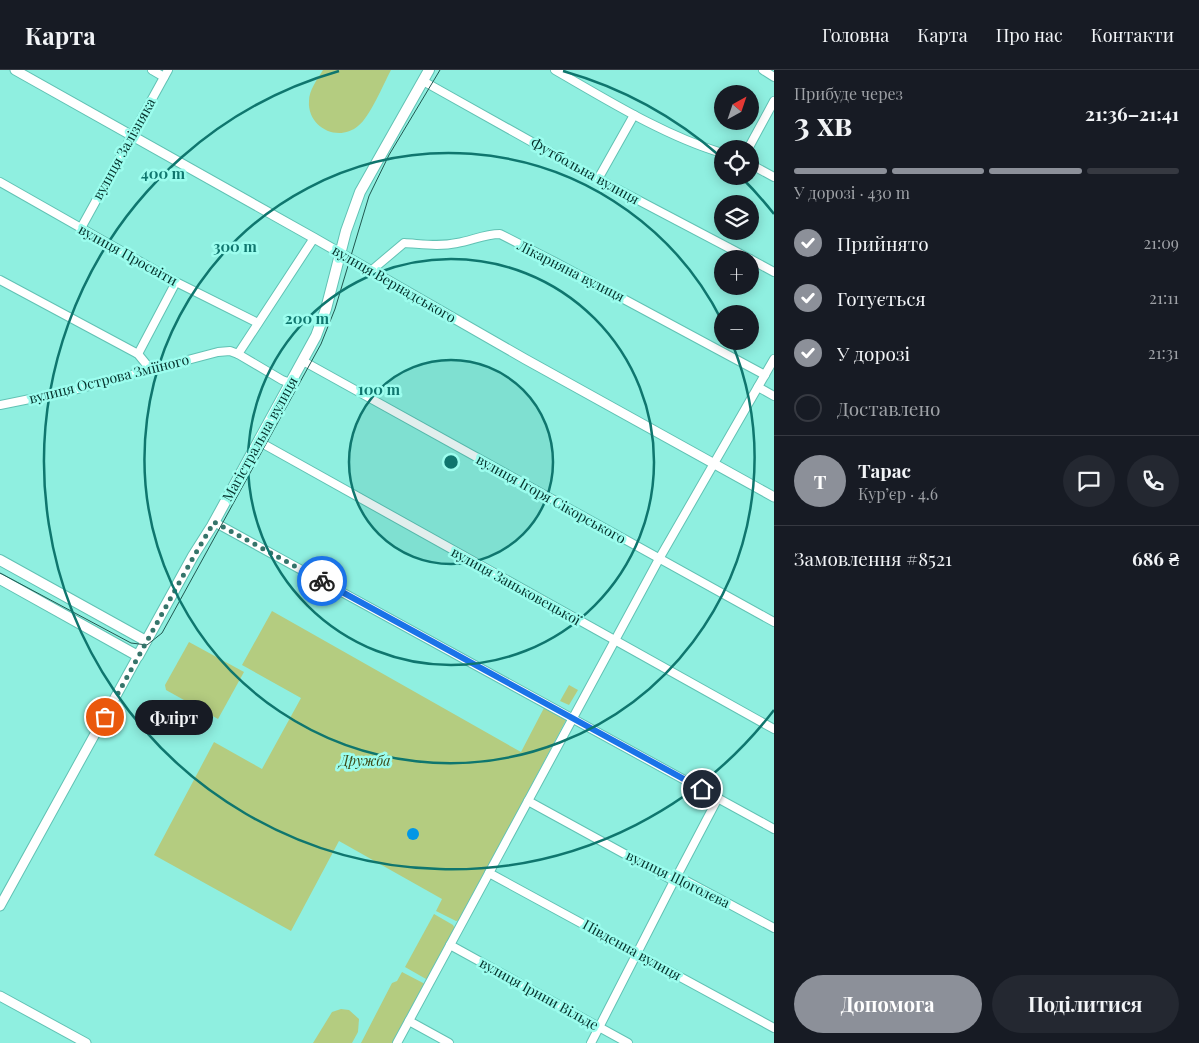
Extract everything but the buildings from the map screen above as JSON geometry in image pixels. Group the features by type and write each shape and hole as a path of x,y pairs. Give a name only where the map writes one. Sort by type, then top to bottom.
{"main road":[{"name":"Магістральна вулиця","path":"138,656 303,361 322,322 336,274 340,252 360,192 429,70"},
{"path":"0,560 146,641"},
{"path":"0,579 138,656"}],"street":[{"name":"вулиця Вернадського","path":"15,70 774,497"},
{"path":"152,70 166,74"},
{"path":"555,70 634,115 714,151"},
{"path":"763,70 774,77"},
{"name":"вулиця Залізняка","path":"81,228 166,74"},
{"name":"Футбольна вулиця","path":"423,81 598,179 733,250"},
{"path":"753,140 774,101"},
{"path":"598,179 634,115"},
{"path":"759,169 774,177"},
{"name":"вулиця Просвіти","path":"0,182 176,282 258,323"},
{"name":"Лікарняна вулиця","path":"372,270 404,243 456,244 491,234 500,234 553,260 765,375"},
{"path":"290,383 238,354 314,238"},
{"name":"Футбольна вулиця","path":"759,264 774,272"},
{"path":"0,280 138,354 151,370"},
{"path":"138,354 176,282"},
{"name":"вулиця Острова Зміїного","path":"0,405 74,390 218,352 230,351 238,354"},
{"path":"397,1043 572,718 774,359"},
{"name":"вулиця Ігоря Сікорського","path":"303,361 774,622"},
{"path":"758,387 774,396"},
{"name":"вулиця Заньковецької","path":"258,441 615,642 774,729"},
{"path":"214,522 774,829"},
{"name":"Магістральна вулиця","path":"0,906 138,656"},
{"path":"591,1043 718,798"},
{"name":"вулиця Щоголєва","path":"528,801 774,928"},
{"name":"Південна вулиця","path":"490,873 774,1028"},
{"name":"вулиця Ірини Вільде","path":"450,945 628,1043"},
{"path":"0,996 86,1043"},
{"path":"409,1021 449,1043"}],"green space":[{"path":"323,70 391,70 363,122 350,131 342,133 325,130 318,125 310,110 310,93"},
{"name":"Дружба","path":"272,611 521,752 545,706 564,716 566,720 460,920 456,921 436,911 442,899 339,841 291,931 154,855 214,742 262,769 301,698 242,665"},
{"path":"189,642 244,672 218,719 166,690 165,685"},
{"path":"569,685 578,690 569,705 560,701"},
{"path":"434,914 453,925 455,929 429,977 426,979 405,967"},
{"path":"402,972 425,984 393,1043 361,1043 392,983 397,981"},
{"path":"341,1009 349,1010 359,1019 358,1032 352,1043 313,1043 332,1012"}],"water":[{"path":"413,828 419,834 413,840 407,834"}],"tram line":[{"path":"0,573 131,643 147,645 162,633 321,344 335,309 369,196 389,155 440,70"}],"way so far":[{"path":"105,717 214,522 322,581"}],"place":[{"name":"Флірт","path":"105,717"}],"route":[{"path":"322,581 702,789"}]}
